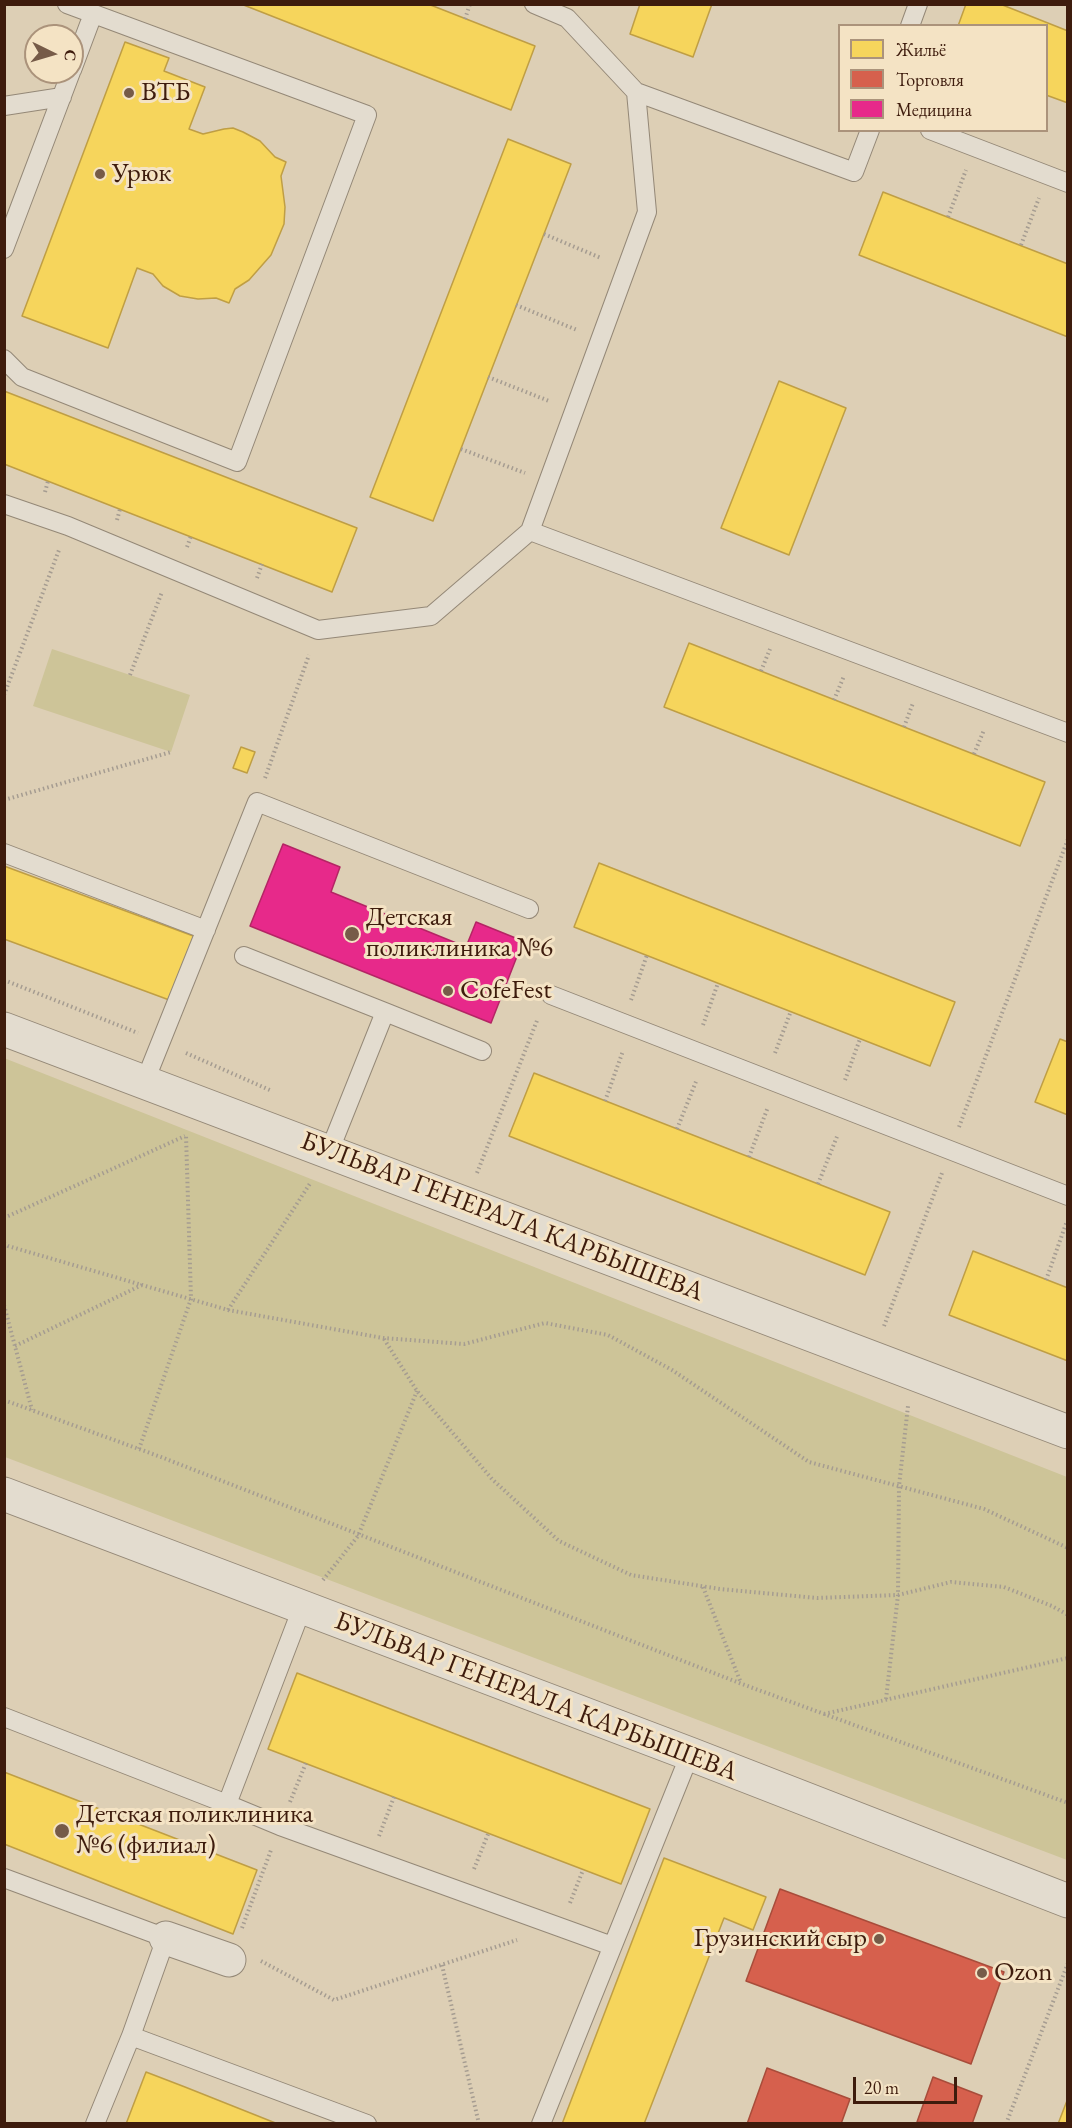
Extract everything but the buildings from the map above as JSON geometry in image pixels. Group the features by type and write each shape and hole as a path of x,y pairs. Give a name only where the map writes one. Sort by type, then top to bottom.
{"street":[{"name":"БУЛЬВАР ГЕНЕРАЛА КАРБЫШЕВА","path":"4,1029 1068,1432"},
{"name":"БУЛЬВАР ГЕНЕРАЛА КАРБЫШЕВА","path":"4,1494 690,1754 1068,1901"},
{"path":"166,1938 232,1954"}],"lane":[{"path":"4,359 22,377 237,462 367,114 67,4"},
{"path":"534,4 567,18 636,92 854,172 869,132"},
{"path":"911,24 918,4"},
{"path":"84,38 93,14"},
{"path":"4,249 67,84"},
{"path":"4,504 68,526 318,630 431,616 530,531 647,212 636,92"},
{"path":"4,106 62,97"},
{"path":"935,132 1068,183"},
{"path":"530,531 1068,733"},
{"path":"145,1081 257,802 529,909"},
{"path":"4,853 206,930"},
{"path":"244,956 483,1051"},
{"path":"551,995 1068,1196"},
{"path":"329,1152 385,1012"},
{"path":"227,1804 302,1608"},
{"path":"4,1717 280,1826 612,1947"},
{"path":"542,2124 690,1754"},
{"path":"4,1878 166,1938 131,2036 95,2124"},
{"path":"131,2036 367,2124"}],"path":[{"path":"465,19 470,4"},
{"path":"948,217 975,148"},
{"path":"1020,245 1048,175"},
{"path":"544,234 626,269"},
{"path":"516,305 601,339"},
{"path":"489,377 574,410"},
{"path":"461,449 549,482"},
{"path":"4,695 68,526"},
{"path":"130,675 171,569"},
{"path":"257,802 318,630"},
{"path":"4,800 171,752"},
{"path":"883,1330 1068,839"},
{"path":"605,1101 647,955"},
{"path":"677,1129 718,983"},
{"path":"477,1174 541,1010 551,995"},
{"path":"749,1157 791,1011"},
{"path":"818,1184 860,1039"},
{"path":"139,1449 191,1299 185,1136 198,1101"},
{"path":"4,1218 185,1136"},
{"path":"228,1310 329,1152"},
{"path":"1046,1280 1068,1221"},
{"path":"4,1243 228,1310 383,1338 464,1344 545,1323 608,1335 672,1370 809,1462 984,1509 1068,1548"},
{"path":"15,1346 143,1285"},
{"path":"4,1305 32,1410"},
{"path":"383,1338 417,1391 492,1479 559,1541 631,1575 702,1587 817,1598 898,1595 951,1582 1004,1587 1052,1606 1068,1615"},
{"path":"886,1699 898,1595 898,1486 911,1372"},
{"path":"302,1608 358,1536 417,1391"},
{"path":"4,1400 139,1449 742,1684 1068,1803"},
{"path":"702,1587 742,1684"},
{"path":"823,1714 1068,1658"},
{"path":"306,1763 232,1954 334,2000 559,1927 583,1870"},
{"path":"370,1858 394,1797"},
{"path":"465,1893 488,1834"},
{"path":"1006,2124 1068,1963"},
{"path":"442,1965 479,2124"}],"shaded area":[{"path":"52,649 190,695 171,752 33,706"},
{"path":"4,1058 1067,1477 1067,1860 5,1457"}],"place":[{"name":"ВТБ","path":"129,93"},
{"name":"Урюк","path":"100,174"},
{"name":"Детская поликлиника №6","path":"352,934"},
{"name":"CofeFest","path":"448,991"},
{"name":"Детская поликлиника №6 (филиал)","path":"62,1831"},
{"name":"Грузинский сыр","path":"879,1939"},
{"name":"Ozon","path":"982,1973"}]}
